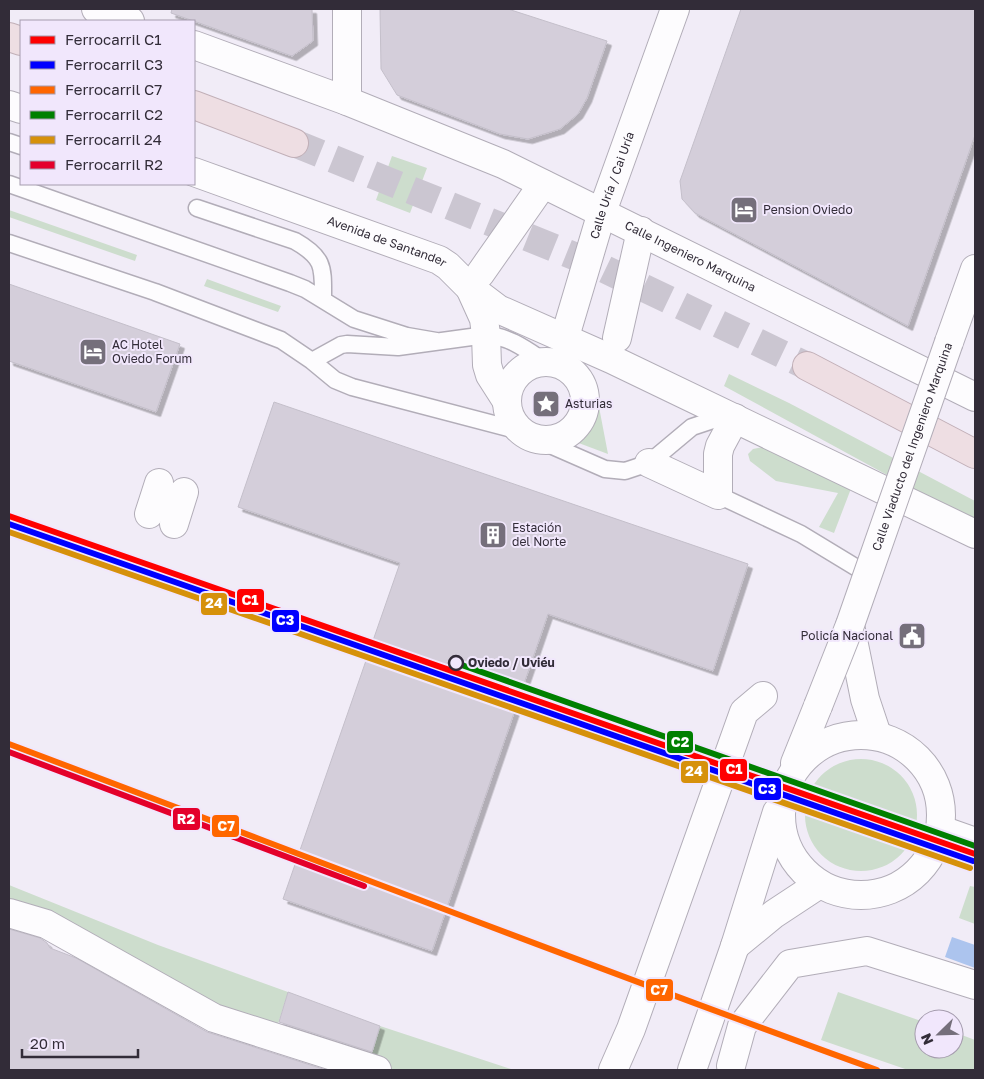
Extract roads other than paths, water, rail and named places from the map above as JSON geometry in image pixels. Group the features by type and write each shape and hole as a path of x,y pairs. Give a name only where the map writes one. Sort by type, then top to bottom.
{"highway":[{"path":"195,105 294,143"},
{"path":"808,366 966,449"}],"street":[{"path":"96,9 127,20"},
{"path":"195,45 347,101 347,9"},
{"name":"Calle Uría / Cai Uría","path":"556,355 602,212 675,9"},
{"name":"Calle Ingeniero Marquina","path":"347,101 502,164 975,397"},
{"name":"Avenida de Santander","path":"195,172 439,260 474,280 498,310 556,355"},
{"path":"506,400 490,375 485,351 484,319 474,280 543,184"},
{"path":"617,338 641,231"},
{"name":"Calle Viaducto del Ingeniero Marquina","path":"792,772 850,625 975,269"},
{"path":"556,355 575,375 584,393 585,406 581,419 574,430 554,440 530,436 513,424 508,411 506,400 509,384 515,376 524,368 556,355 611,359 975,534"},
{"path":"649,463 718,495 718,454 720,446 735,418"},
{"path":"148,514 159,483"},
{"path":"174,524 184,492"},
{"path":"781,799 782,834 793,860 818,885 845,895 880,895 906,884 930,858 941,830 940,796 929,770 903,746 873,723 865,699 850,625"},
{"path":"617,1067 750,699"},
{"path":"873,723 816,747 792,772 781,799 735,946 694,1062 737,1068 742,1026 790,964 867,951 975,985"},
{"path":"941,830 975,842"},
{"path":"735,946 774,914 818,885"},
{"path":"9,913 46,924 214,1018 377,1070"}],"lane":[{"path":"9,184 290,283 354,319 380,329 436,341"},
{"path":"197,208 295,241 305,247 315,255 320,264 323,274 323,300"},
{"path":"9,244 155,292 281,340 312,361 335,380 352,387 530,436 613,471 625,472 649,463 692,427 713,420 735,418"},
{"path":"312,361 341,345 398,348 486,335 496,336 518,345 556,355"},
{"path":"718,495 801,534 857,568"}],"water":[{"path":"952,937 975,945 975,968 945,957"}],"tunnel":[{"path":"294,143 594,264 807,366"}],"rail line":[{"name":"C1","path":"9,516 975,854"},
{"name":"C3","path":"9,524 973,861"},
{"name":"24","path":"9,532 970,868"},
{"name":"C2","path":"456,663 975,846"},
{"name":"C7","path":"9,744 877,1070"},
{"name":"R2","path":"9,752 364,886"}],"place":[{"name":"Pension Oviedo","path":"744,210"},
{"name":"AC Hotel Oviedo Forum","path":"93,352"},
{"name":"Asturias","path":"546,404"},
{"name":"Estación del Norte","path":"493,535"},
{"name":"Policía Nacional","path":"912,636"},
{"name":"Oviedo / Uviéu","path":"456,663"}]}
